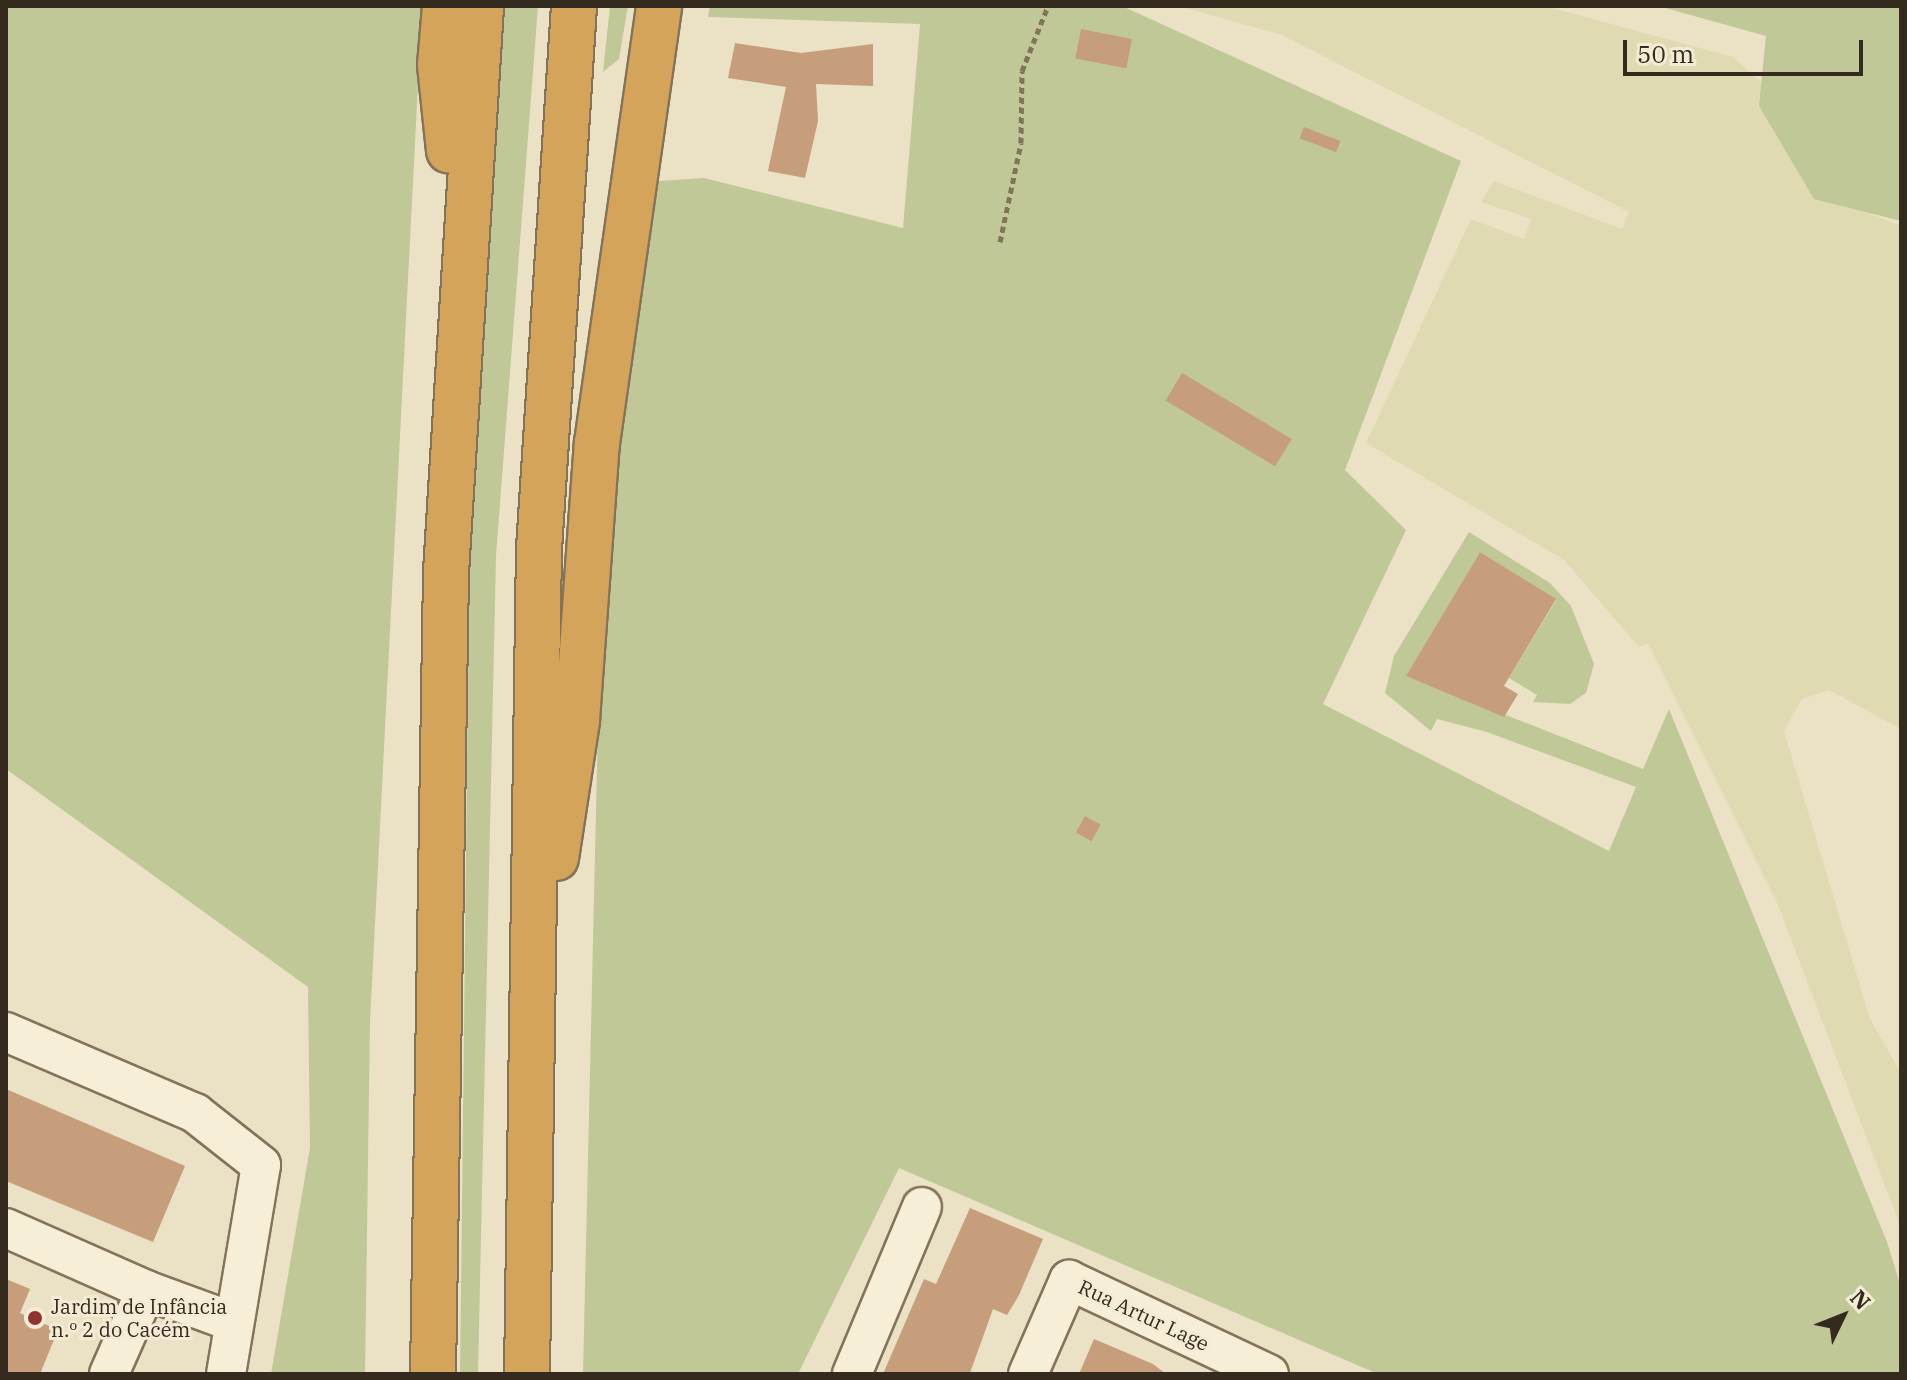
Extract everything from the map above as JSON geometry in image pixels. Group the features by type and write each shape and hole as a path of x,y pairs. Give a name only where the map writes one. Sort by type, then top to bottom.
{"highway":[{"path":"445,6 440,65 461,258"},
{"path":"433,1374 446,572 461,258 481,6"},
{"path":"527,1374 539,534 574,6"},
{"path":"533,998 577,720 597,443 659,6"}],"street":[{"path":"6,1032 195,1113 261,1165 226,1374"},
{"path":"852,1374 922,1207"},
{"path":"6,1228 146,1290 233,1322"},
{"name":"Rua Artur Lage","path":"1028,1374 1069,1280 1269,1374"},
{"path":"109,1374 146,1290"}],"path":[{"path":"1000,242 1021,143 1022,71 1048,6"}],"shaded area":[{"path":"1179,6 1545,6 1733,57 1764,85 1827,197 1901,226 1901,729 1829,690 1802,699 1784,731 1870,1019 1901,1073 1901,1228 1778,905 1648,643 1639,647 1564,560 1366,443 1471,219 1524,239 1531,219 1481,202 1494,181 1622,229 1629,212 1282,35"}],"green space":[{"path":"6,6 422,6 370,1022 365,1374 271,1374 310,1148 308,987 6,769"},
{"path":"502,6 538,6 496,556 478,1374 460,1374 470,509"},
{"path":"610,6 628,6 619,59 603,72"},
{"path":"710,6 1122,6 1461,161 1345,470 1406,530 1323,704 1609,851 1636,787 1487,732 1437,719 1431,731 1385,693 1394,656 1469,532 1550,583 1571,606 1594,664 1586,693 1570,704 1533,702 1537,695 1509,678 1556,600 1480,552 1407,676 1643,769 1669,709 1887,1242 1901,1287 1901,1374 1378,1374 899,1168 798,1374 583,1374 601,594 646,182 704,178 903,228 920,24 708,17"},
{"path":"1658,6 1901,6 1901,221 1814,199 1759,106 1766,36"}],"building":[{"path":"1081,29 1132,39 1126,68 1075,58"},
{"path":"735,43 801,53 873,44 873,86 816,84 818,121 805,178 768,171 786,87 728,78"},
{"path":"1304,127 1340,141 1336,152 1300,138"},
{"path":"1182,373 1292,439 1275,466 1166,400"},
{"path":"1480,552 1556,599 1504,686 1518,694 1504,717 1406,676"},
{"path":"1085,816 1101,825 1092,841 1076,833"},
{"path":"6,1089 185,1166 153,1242 6,1181"},
{"path":"970,1208 1043,1239 1019,1295 1007,1315 993,1309 970,1373 883,1374 924,1279 936,1284"},
{"name":"Jardim de Infância n.º 2 do Cacém","path":"6,1279 30,1289 20,1313 58,1330 40,1374 6,1374"},
{"path":"1094,1339 1153,1364 1166,1374 1079,1374"}],"place":[{"name":"Jardim de Infância n.º 2 do Cacém","path":"35,1318"}]}
